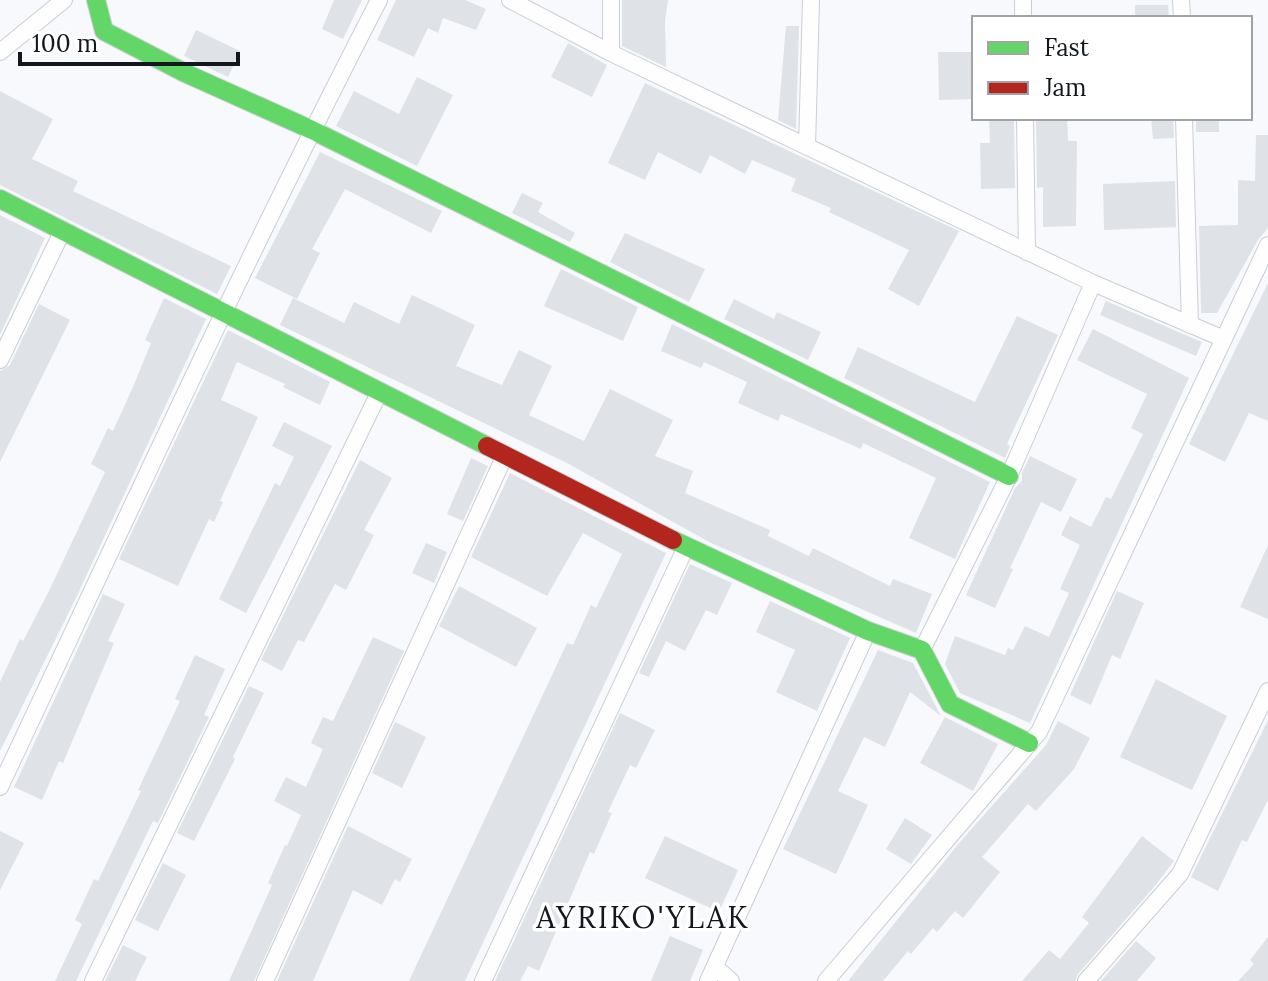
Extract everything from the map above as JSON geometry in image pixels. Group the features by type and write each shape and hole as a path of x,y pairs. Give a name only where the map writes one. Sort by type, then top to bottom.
{"street":[{"path":"0,52 64,0"},
{"path":"96,0 104,31 185,73 312,130 1009,476"},
{"path":"0,787 223,313 379,0"},
{"path":"510,0 611,53 1027,252 1224,339"},
{"path":"611,0 611,53"},
{"path":"807,147 811,0"},
{"path":"1025,120 1027,252"},
{"path":"1184,120 1190,325"},
{"path":"0,199 686,547 868,631 922,650 950,704 1029,743"},
{"path":"0,360 63,230"},
{"path":"826,981 1039,732 1268,245"},
{"path":"922,650 1009,476 1093,283"},
{"path":"93,981 379,393"},
{"path":"265,981 505,455"},
{"path":"483,981 686,547"},
{"path":"731,981 712,974 868,631"},
{"path":"1086,981 1180,874 1268,691"}],"building":[{"path":"334,0 362,0 343,39 322,29"},
{"path":"396,0 465,0 486,9 476,30 443,18 438,33 428,28 414,57 377,40"},
{"path":"622,0 668,0 666,67 622,46"},
{"path":"1135,5 1168,5 1169,16 1135,16"},
{"path":"786,26 799,26 796,129 778,120"},
{"path":"196,30 240,51 228,77 184,56"},
{"path":"568,43 607,65 592,97 551,77"},
{"path":"938,52 972,52 972,99 939,100"},
{"path":"417,77 453,95 417,166 336,126 354,91 399,114"},
{"path":"645,83 959,231 919,306 888,289 909,250 829,212 831,208 791,191 796,179 752,160 745,174 710,155 701,174 658,152 645,180 608,163"},
{"path":"0,91 53,119 32,159 78,181 73,191 231,266 217,294 0,185"},
{"path":"989,120 1014,120 1015,188 981,189 980,143 990,143"},
{"path":"1036,120 1067,120 1068,141 1077,141 1076,226 1043,227 1043,187 1037,188"},
{"path":"1151,120 1173,120 1174,138 1153,139"},
{"path":"1196,120 1219,120 1219,132 1196,132"},
{"path":"1256,135 1268,135 1268,228 1258,240 1217,313 1201,313 1199,226 1238,225 1238,180 1255,181"},
{"path":"320,152 442,211 431,233 345,189 312,249 320,253 297,299 255,278"},
{"path":"1175,181 1176,227 1104,230 1103,184"},
{"path":"522,193 543,203 538,212 575,233 570,242 512,213"},
{"path":"0,215 45,238 0,335"},
{"path":"625,233 705,269 689,302 610,262"},
{"path":"561,269 638,307 623,341 544,306"},
{"path":"1268,283 1268,421 1249,413 1225,462 1189,444"},
{"path":"412,295 475,325 456,366 502,385 519,350 552,366 529,415 584,441 610,389 673,420 655,456 693,471 685,493 770,530 768,536 809,556 813,548 890,586 893,579 932,594 916,633 711,543 567,463 280,325 293,298 344,323 354,302 399,324"},
{"path":"164,298 206,319 75,600 0,751 0,682 20,639 23,641 48,593 105,472 91,464 108,428 113,431 133,387 151,343 145,340"},
{"path":"734,299 774,319 777,312 821,332 808,360 724,319"},
{"path":"1106,301 1202,342 1196,356 1100,315"},
{"path":"39,304 70,320 0,462 0,371 10,365"},
{"path":"1017,316 1058,335 1007,444 1010,446 1005,458 844,378 858,347 975,402"},
{"path":"672,324 990,482 955,559 909,538 936,478 863,443 861,449 781,414 778,421 738,403 747,382 704,362 701,368 661,351"},
{"path":"1093,329 1189,378 1030,723 960,693 945,664 955,636 1005,655 1008,648 1013,650 1025,626 1049,637 1069,593 1060,589 1080,545 1061,535 1070,516 1091,527 1106,497 1111,499 1143,434 1131,428 1147,394 1077,360"},
{"path":"228,330 330,382 320,405 283,387 285,384 237,362 221,400 258,417 220,501 223,502 214,522 209,519 178,586 119,559"},
{"path":"284,422 332,446 246,613 219,599 275,483 280,486 294,457 272,446"},
{"path":"1030,456 1077,479 1061,512 1041,502 995,608 966,595 1015,488 1022,481 1022,473"},
{"path":"471,458 488,466 463,521 447,514"},
{"path":"360,460 392,478 364,530 374,535 346,590 335,584 304,642 298,640 282,671 261,660"},
{"path":"510,473 666,553 465,981 409,981 567,643 573,645 591,605 596,608 622,554 583,533 547,596 471,557"},
{"path":"426,543 447,552 434,583 412,573"},
{"path":"1268,545 1268,619 1240,607"},
{"path":"690,564 732,583 717,615 706,610 685,651 666,641 649,677 639,673"},
{"path":"459,586 537,628 516,667 439,626"},
{"path":"1117,591 1144,603 1120,659 1112,655 1091,705 1070,695"},
{"path":"103,594 125,604 108,641 114,643 63,763 59,761 42,800 14,787"},
{"path":"770,601 850,638 817,711 776,692 795,650 756,632"},
{"path":"373,637 404,651 254,981 229,981 272,885 268,883 301,815 274,801 286,777 306,787 323,749 311,743 323,717 333,721"},
{"path":"878,650 913,663 941,716 910,692 885,747 864,737 838,791 868,805 836,874 783,849"},
{"path":"195,655 225,669 204,715 209,717 158,823 153,821 76,981 55,981 82,924 75,920 94,879 98,881 141,791 138,790 180,701 175,699"},
{"path":"1156,679 1227,716 1192,790 1120,757"},
{"path":"249,686 264,693 194,841 177,833"},
{"path":"620,713 655,730 636,768 630,765 608,812 612,813 594,854 590,852 539,971 528,966 520,981 495,981"},
{"path":"945,717 998,744 973,791 920,763"},
{"path":"1268,720 1268,800 1247,842 1242,840 1218,891 1191,877"},
{"path":"1058,721 1090,738 1074,769 1036,811 1028,804 982,857 1000,872 963,918 955,911 937,932 933,928 911,954 908,951 883,981 848,981 960,842 1046,745"},
{"path":"395,722 426,737 402,788 372,773"},
{"path":"905,818 932,835 911,864 886,849"},
{"path":"348,826 412,859 400,882 395,879 382,905 353,890 313,981 277,981"},
{"path":"0,831 24,843 0,890"},
{"path":"665,836 738,870 719,912 645,878"},
{"path":"1142,836 1174,861 1154,887 1075,981 1022,981 1049,950 1060,959 1089,923 1082,917"},
{"path":"163,863 186,875 158,931 135,920"},
{"path":"670,936 703,950 690,981 651,981"},
{"path":"1268,937 1268,981 1238,981 1254,964 1250,960"},
{"path":"1136,941 1156,958 1137,981 1101,981"},
{"path":"123,945 147,957 135,981 105,981"}],"traffic: fast":[{"path":"96,0 104,31 185,73 312,130 1009,476"},
{"path":"0,199 487,446"},
{"path":"673,540 868,631 922,650 950,704 1029,743"}],"traffic: jam":[{"path":"487,446 673,540"}],"district":[{"name":"AYRIKO'YLAK","path":"643,917"}]}
